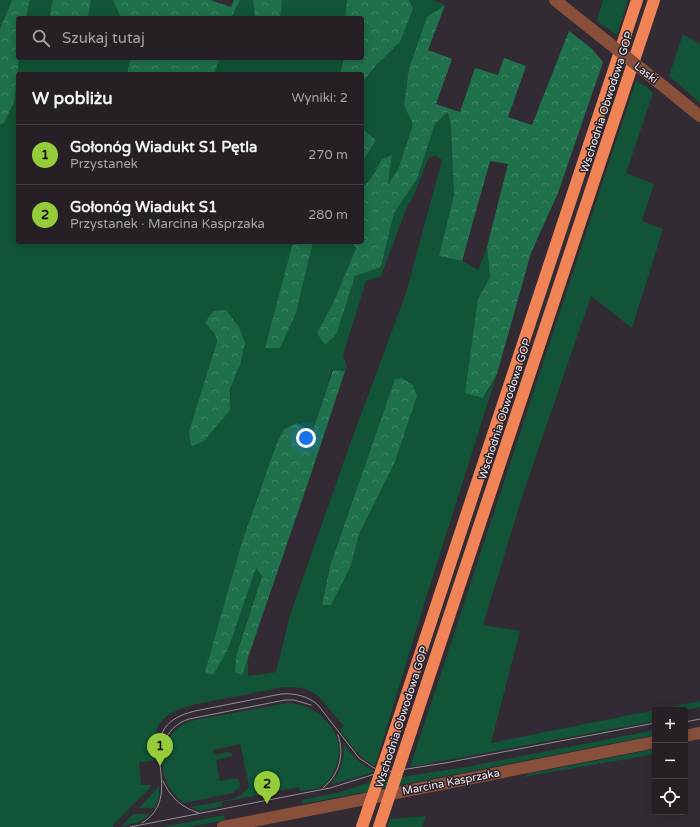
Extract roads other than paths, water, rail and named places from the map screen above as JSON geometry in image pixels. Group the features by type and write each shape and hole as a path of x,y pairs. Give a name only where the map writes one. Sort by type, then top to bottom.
{"highway":[{"name":"Wschodnia Obwodowa GOP","path":"362,827 637,0"},
{"name":"Wschodnia Obwodowa GOP","path":"379,827 654,0"}],"street":[{"name":"Laski","path":"555,0 700,116"},
{"path":"688,735 700,733"},
{"name":"Marcina Kasprzaka","path":"223,827 276,822 652,743"}],"tram line":[{"path":"142,823 156,810 161,795 159,746 163,731 174,719 195,711 281,694 301,696 310,699 318,705 359,758 374,768 385,770"},
{"path":"163,744 173,728 189,719 285,700 294,700 311,705"},
{"path":"688,721 700,719"},
{"path":"130,827 330,788 375,774 445,763 652,724"},
{"path":"323,788 329,783 337,771 341,757 338,735"},
{"path":"163,781 169,792 177,801 187,808 199,813"}],"place":[{"name":"Gołonóg Wiadukt S1 Pętla","path":"160,766"},
{"name":"Gołonóg Wiadukt S1","path":"267,804"}]}
